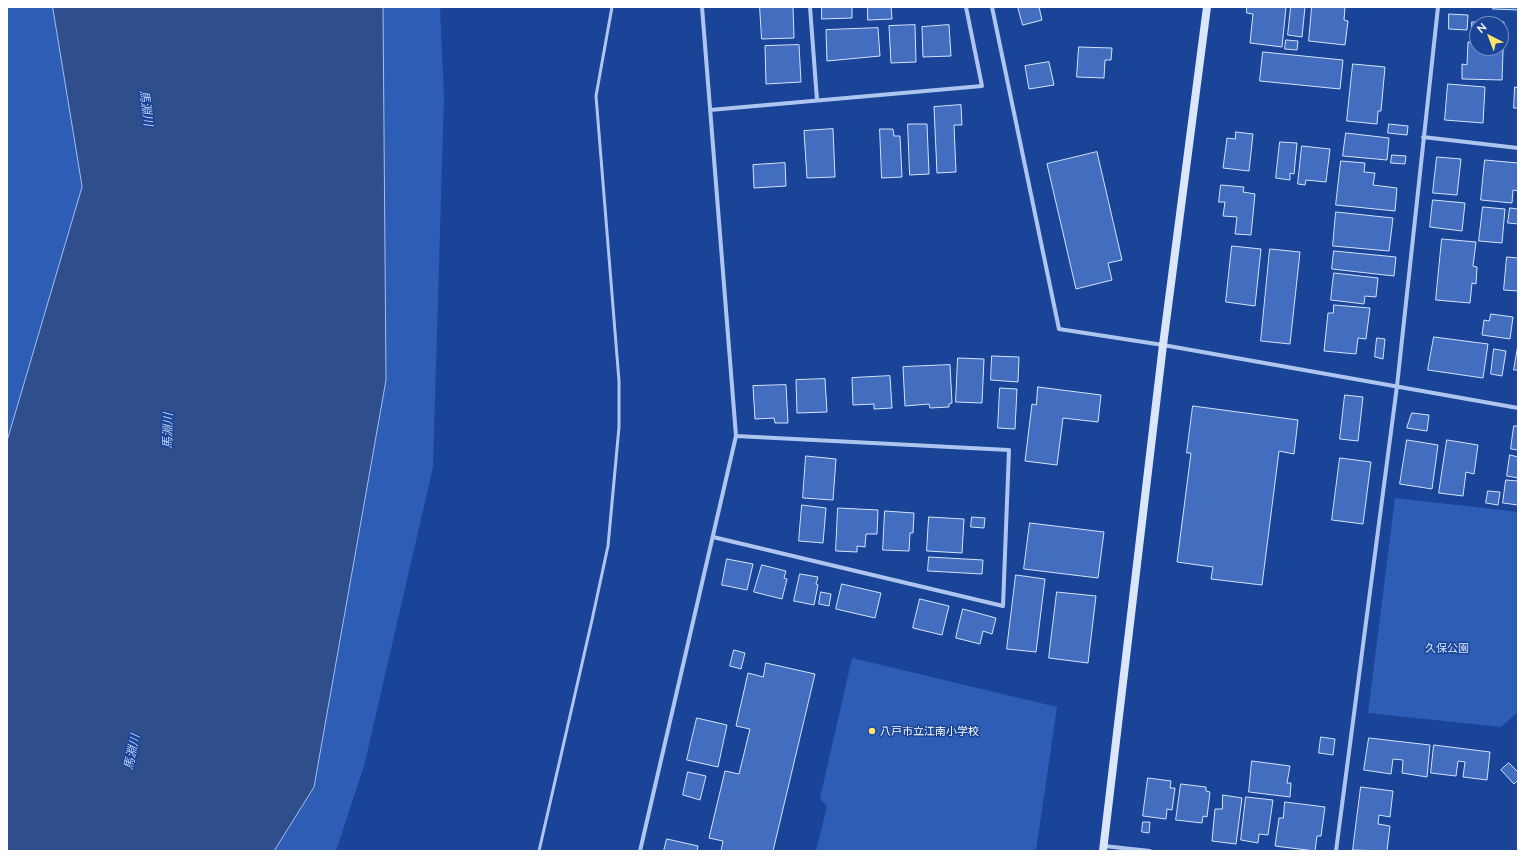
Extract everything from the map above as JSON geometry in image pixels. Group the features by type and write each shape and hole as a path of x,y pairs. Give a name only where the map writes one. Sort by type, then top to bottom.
{"street":[{"path":"640,851 736,436 702,7"},
{"path":"810,7 817,100"},
{"path":"710,110 982,86 966,7"},
{"path":"992,7 1059,329 1163,344 1518,408"},
{"path":"1150,851 1104,848 1163,344 1207,7"},
{"path":"1336,851 1397,386 1438,7"},
{"path":"1423,137 1518,148"},
{"path":"713,537 1003,606 1009,450 736,436"}],"lane":[{"path":"539,851 608,546 614,486 619,427 619,381 596,96 612,7"}],"green space":[{"path":"7,7 53,7 83,187 7,441"},
{"path":"383,7 440,7 444,97 433,467 364,766 336,851 274,851 314,787"},
{"name":"久保公園","path":"1395,498 1518,512 1518,712 1501,727 1368,713"},
{"path":"852,658 1057,707 1036,851 816,851 827,807 820,798"}],"water":[{"name":"馬淵川","path":"53,7 383,7 386,380 314,787 274,851 7,851 7,441 82,187"}],"building":[{"path":"760,7 793,7 794,38 762,39"},
{"path":"822,7 852,7 852,18 822,19"},
{"path":"868,7 891,7 892,19 868,20"},
{"path":"1018,7 1039,7 1042,20 1023,25"},
{"path":"1247,7 1286,7 1282,47 1250,43 1253,14 1247,13"},
{"path":"1291,7 1305,7 1302,37 1288,35"},
{"path":"1312,7 1345,7 1344,20 1348,21 1345,45 1309,41"},
{"path":"1494,7 1518,7 1518,10 1493,9"},
{"path":"1449,14 1468,15 1467,30 1449,29"},
{"path":"915,25 916,62 891,63 889,26"},
{"path":"949,25 951,56 923,57 922,27"},
{"path":"878,28 880,56 827,61 826,30"},
{"path":"1286,40 1298,41 1297,50 1285,49"},
{"path":"1468,42 1469,56 1503,56 1502,80 1462,79 1462,64 1467,65"},
{"path":"799,45 801,82 766,84 765,46"},
{"path":"1079,47 1112,48 1111,60 1105,60 1104,78 1077,77"},
{"path":"1263,52 1343,60 1340,89 1260,81"},
{"path":"1049,62 1054,85 1029,89 1025,66"},
{"path":"1353,64 1385,67 1381,111 1378,111 1377,124 1347,121"},
{"path":"1448,84 1485,87 1483,123 1445,120"},
{"path":"1515,87 1518,88 1518,108 1514,108"},
{"path":"961,105 962,125 954,125 956,172 937,173 934,107"},
{"path":"908,124 927,124 929,174 910,175"},
{"path":"1389,124 1408,126 1407,135 1388,133"},
{"path":"833,129 835,177 807,178 804,131"},
{"path":"880,129 893,129 894,136 900,136 902,177 882,178"},
{"path":"1236,132 1253,134 1249,171 1223,168 1227,138 1235,139"},
{"path":"1346,133 1389,138 1387,160 1343,156"},
{"path":"1280,142 1297,143 1294,174 1290,173 1290,180 1276,178"},
{"path":"1302,146 1330,149 1326,182 1306,180 1305,185 1298,184"},
{"path":"1097,152 1122,260 1108,263 1112,280 1076,289 1047,164"},
{"path":"1392,155 1406,156 1405,164 1391,163"},
{"path":"1437,157 1461,159 1457,195 1433,193"},
{"path":"1485,160 1518,163 1518,191 1513,190 1512,203 1481,200"},
{"path":"1341,161 1365,163 1364,172 1375,173 1373,185 1397,188 1395,211 1336,205"},
{"path":"785,163 786,186 754,188 753,165"},
{"path":"1221,185 1244,187 1243,192 1255,194 1251,235 1235,234 1237,217 1223,216 1225,202 1219,202"},
{"path":"1433,200 1465,203 1462,231 1430,227"},
{"path":"1483,207 1505,209 1502,243 1479,241"},
{"path":"1510,208 1518,209 1518,224 1508,223"},
{"path":"1336,212 1393,218 1389,251 1333,246"},
{"path":"1442,239 1476,242 1473,266 1477,267 1476,284 1472,283 1470,303 1436,300"},
{"path":"1232,246 1261,249 1255,306 1226,302"},
{"path":"1270,249 1300,252 1290,344 1261,341"},
{"path":"1334,251 1396,257 1394,276 1332,269"},
{"path":"1507,257 1518,258 1518,291 1504,290"},
{"path":"1334,273 1378,278 1376,297 1365,296 1364,304 1331,300"},
{"path":"1334,305 1370,308 1366,339 1358,338 1356,354 1324,351 1328,313 1333,313"},
{"path":"1491,314 1513,317 1510,339 1482,335 1484,320 1489,321"},
{"path":"1434,337 1488,344 1483,378 1428,370"},
{"path":"1377,338 1385,339 1383,359 1375,357"},
{"path":"1518,345 1518,370 1514,370"},
{"path":"1494,349 1506,351 1502,376 1491,374"},
{"path":"992,356 1019,357 1018,382 991,380"},
{"path":"958,358 984,359 982,403 956,402"},
{"path":"950,365 952,403 949,404 949,407 930,408 929,404 905,406 903,367"},
{"path":"890,376 892,408 874,409 874,404 853,405 852,378"},
{"path":"825,379 827,412 797,413 796,380"},
{"path":"786,385 788,423 775,423 774,418 755,419 753,386"},
{"path":"1038,387 1101,395 1098,422 1063,418 1057,465 1025,461 1032,404 1036,405"},
{"path":"1000,388 1017,389 1015,429 998,428"},
{"path":"1345,395 1363,397 1358,441 1340,439"},
{"path":"1193,406 1298,420 1294,454 1279,451 1262,585 1211,579 1213,567 1177,562 1191,453 1187,453"},
{"path":"1412,413 1429,415 1427,431 1407,428"},
{"path":"1514,426 1518,426 1518,450 1511,449"},
{"path":"1407,440 1438,445 1432,489 1400,484"},
{"path":"1447,440 1478,445 1474,474 1466,472 1463,496 1439,493"},
{"path":"1510,455 1518,457 1518,478 1507,476"},
{"path":"806,456 836,459 833,500 803,498"},
{"path":"1340,458 1371,462 1363,524 1332,520"},
{"path":"1506,480 1518,481 1518,505 1503,503"},
{"path":"1488,491 1500,492 1498,505 1486,503"},
{"path":"802,505 826,508 823,543 799,541"},
{"path":"838,508 878,510 877,534 866,534 865,547 857,546 857,552 836,551"},
{"path":"885,511 914,513 913,533 910,533 909,551 883,550"},
{"path":"929,517 964,519 962,553 927,551"},
{"path":"972,517 985,518 984,528 971,527"},
{"path":"1030,523 1104,532 1098,578 1024,569"},
{"path":"929,557 983,560 982,574 928,571"},
{"path":"727,559 753,564 747,590 722,585"},
{"path":"762,565 786,571 784,578 787,579 782,599 754,592"},
{"path":"800,574 818,577 814,605 794,601"},
{"path":"1016,575 1045,579 1036,652 1007,649"},
{"path":"842,584 881,593 875,618 836,609"},
{"path":"821,592 831,594 829,606 819,604"},
{"path":"1057,592 1096,596 1088,663 1049,658"},
{"path":"920,599 949,606 942,635 913,628"},
{"path":"963,609 996,618 992,634 983,631 980,644 956,638"},
{"path":"734,650 745,653 741,669 730,666"},
{"path":"766,663 815,674 773,851 721,851 723,841 709,838 725,771 739,774 750,729 736,726 748,673 763,677"},
{"path":"697,718 727,725 718,767 687,760"},
{"path":"1321,737 1335,739 1333,755 1319,753"},
{"path":"1369,738 1430,745 1427,777 1402,773 1403,760 1393,759 1391,774 1364,770"},
{"path":"1434,745 1490,752 1487,780 1463,777 1465,762 1458,761 1456,776 1431,773"},
{"path":"1252,761 1290,766 1287,783 1291,783 1290,797 1249,792"},
{"path":"1509,763 1518,772 1518,780 1514,784 1501,770"},
{"path":"688,772 706,776 700,800 683,795"},
{"path":"1148,778 1171,781 1170,788 1175,788 1172,810 1167,809 1166,819 1143,816"},
{"path":"1181,784 1206,787 1206,791 1210,792 1207,817 1203,816 1202,823 1176,820"},
{"path":"1361,787 1393,791 1390,817 1379,815 1378,824 1390,826 1387,851 1353,850"},
{"path":"1223,795 1242,798 1236,844 1212,841 1215,809 1222,809"},
{"path":"1246,797 1273,800 1268,835 1259,834 1258,843 1241,840"},
{"path":"1285,802 1325,807 1321,836 1317,836 1315,851 1275,846 1279,818 1283,818"},
{"path":"1143,822 1150,822 1149,833 1142,832"},
{"path":"667,839 698,846 697,851 664,851"}],"place":[{"name":"八戸市立江南小学校","path":"872,731"}]}
